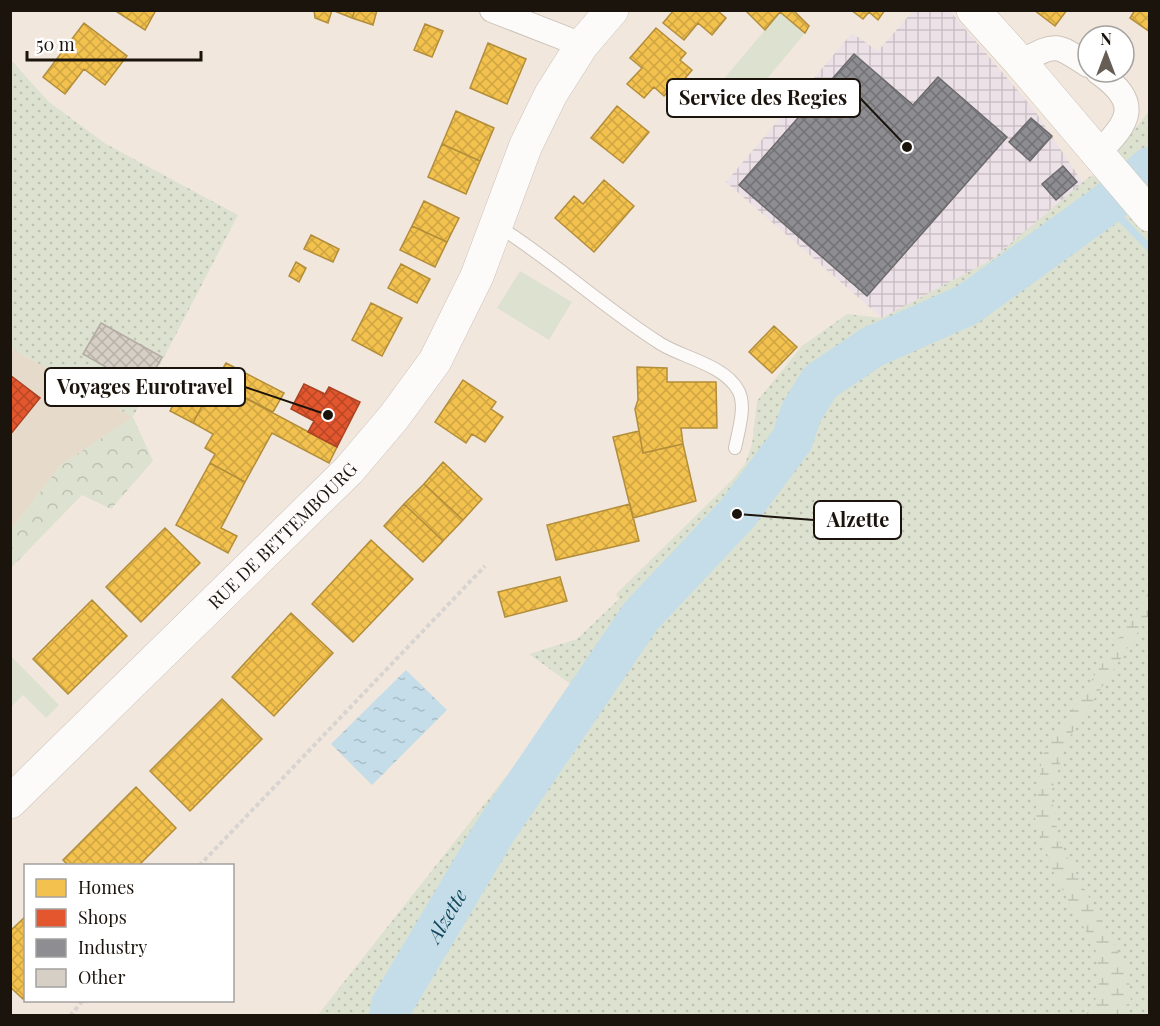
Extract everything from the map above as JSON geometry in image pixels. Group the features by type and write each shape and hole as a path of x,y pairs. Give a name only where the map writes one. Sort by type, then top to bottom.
{"main road":[{"name":"RUE DE BETTEMBOURG","path":"10,802 349,470 394,417 435,361 477,276 498,226 526,146 551,94 582,45 612,10"},
{"path":"973,10 1020,62 1148,214"}],"street":[{"path":"492,10 582,45"},
{"path":"1020,62 1050,47 1063,48 1076,57"},
{"path":"1100,158 1123,124 1126,111 1124,97 1115,84"}],"lane":[{"path":"498,226 528,245 661,344 726,376 739,391 741,409 735,448"}],"path":[{"path":"201,864 485,566"},
{"path":"70,1016 81,1002"}],"shaded area":[{"path":"949,10 1035,111 1083,183 991,260 882,318 726,182 852,33 878,51 913,11"},
{"path":"11,348 133,417 61,465 11,530"}],"green space":[{"path":"780,12 805,33 748,102 722,81"},
{"path":"10,59 49,102 106,144 238,215 133,417 11,348"},
{"path":"1149,111 1149,1015 317,1016 576,688 529,654 577,639 619,599 616,594 732,480 745,464 752,444 757,401 802,346 847,314 882,318 991,260 1089,177 1120,166 1118,151"},
{"path":"520,271 572,302 549,340 497,308"},
{"path":"133,417 153,461 111,509 82,495 11,568 11,530 61,465"},
{"path":"1149,592 1149,615 1067,741 1051,793 1059,841 1128,971 1131,1002 1124,1015 1085,1015 1094,1006 1100,978 1095,947 1056,879 1035,820 1042,756"},
{"path":"11,656 59,705 46,718 23,695 11,707"}],"water":[{"path":"406,670 447,710 372,785 331,744"}],"building: Homes":[{"path":"114,10 156,10 145,30"},
{"path":"314,10 332,10 328,23 315,18"},
{"path":"332,10 355,10 352,18"},
{"path":"355,10 377,10 373,25 352,18"},
{"path":"674,10 717,10 726,18 712,35 698,23 684,40 663,23"},
{"path":"745,10 793,10 809,26 805,33 780,12 765,30"},
{"path":"851,10 885,10 878,20 869,12 863,19"},
{"path":"1034,10 1067,10 1055,26"},
{"path":"1135,10 1150,10 1150,32 1130,18"},
{"path":"84,23 127,56 105,85 84,69 65,94 43,77"},
{"path":"425,24 443,31 432,57 414,50"},
{"path":"656,28 686,53 680,60 692,70 682,82 679,79 664,96 654,87 644,98 627,84 642,68 630,58"},
{"path":"488,43 526,59 507,104 470,88"},
{"path":"617,106 649,132 623,163 591,138"},
{"path":"456,111 494,128 480,161 442,144"},
{"path":"442,144 480,161 466,194 428,177"},
{"path":"604,180 634,206 594,252 555,218 574,196 583,204"},
{"path":"424,201 459,218 447,242 412,226"},
{"path":"412,226 447,242 435,267 400,250"},
{"path":"311,235 339,249 333,262 304,249"},
{"path":"296,262 306,268 299,282 289,276"},
{"path":"401,264 430,279 417,303 388,288"},
{"path":"371,303 402,318 382,356 352,340"},
{"path":"774,326 797,347 772,373 749,352"},
{"path":"226,363 284,393 273,412 215,382"},
{"path":"637,367 667,368 667,382 716,382 717,428 681,428 683,444 643,453 635,409 638,400"},
{"path":"192,369 215,382 193,423 170,411"},
{"path":"463,380 496,402 491,409 503,417 485,442 472,434 466,443 435,422"},
{"path":"215,382 337,447 329,463 272,433 245,482 210,463 215,454 205,448 213,434 193,423"},
{"path":"639,431 643,453 683,444 696,501 633,518 613,437"},
{"path":"443,462 482,499 463,520 424,484"},
{"path":"210,463 245,482 221,528 237,536 228,553 176,525"},
{"path":"424,484 463,520 443,541 404,504"},
{"path":"404,504 443,541 423,562 384,526"},
{"path":"630,504 639,541 556,560 547,525"},
{"path":"165,528 200,563 141,622 106,587"},
{"path":"371,540 413,579 353,642 312,604"},
{"path":"560,577 567,601 505,617 498,592"},
{"path":"92,600 127,636 68,694 33,659"},
{"path":"291,613 333,653 274,716 232,677"},
{"path":"222,699 262,739 190,811 150,771"},
{"path":"136,787 176,828 140,864 67,864 63,860"},
{"path":"24,918 23,999 10,987 10,931"}],"building: Shops":[{"path":"10,375 40,398 10,435"},
{"path":"304,384 325,394 329,387 360,402 337,447 308,432 314,421 291,409"}],"building: Industry":[{"path":"854,54 913,105 938,77 1007,137 867,296 739,185"},
{"path":"1031,118 1052,136 1030,161 1009,142"},
{"path":"1063,166 1077,182 1056,200 1042,184"}],"building: Other":[{"path":"101,323 162,357 144,389 83,354"}],"waterway":[{"name":"Alzette","path":"390,1016 392,1005 495,831 641,616 737,514 792,440 801,413 820,382 872,347 967,305 1107,204 1150,168"},
{"path":"1107,204 1150,249"}],"place":[{"name":"Service des Regies","path":"907,147"},
{"name":"Voyages Eurotravel","path":"328,415"},
{"name":"Alzette","path":"737,514"}]}
